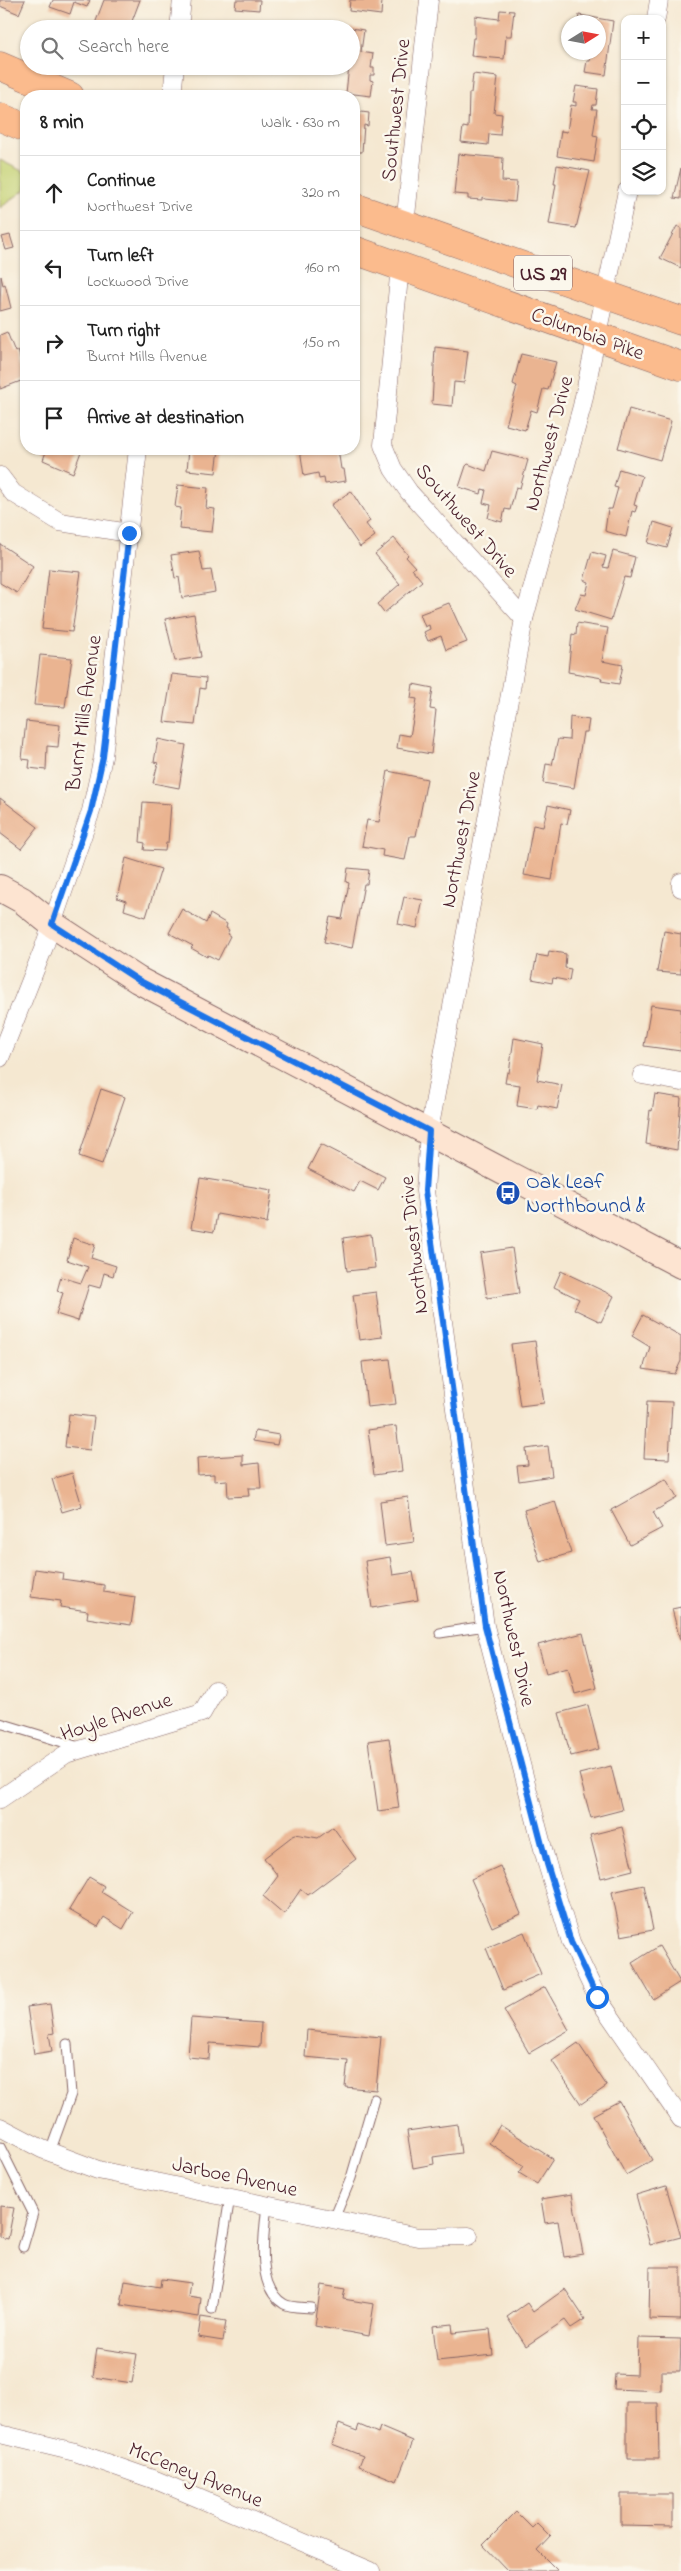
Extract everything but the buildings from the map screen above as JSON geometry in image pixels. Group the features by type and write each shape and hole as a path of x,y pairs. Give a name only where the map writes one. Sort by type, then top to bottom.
{"highway":[{"path":"0,66 20,75"},
{"path":"21,75 56,90"},
{"path":"0,117 20,125"},
{"name":"Columbia Pike","path":"360,208 681,322"},
{"name":"Columbia Pike","path":"360,252 681,366"}],"street":[{"path":"180,20 182,0"},
{"name":"Southwest Drive","path":"405,225 429,0"},
{"path":"657,15 659,0"},
{"path":"173,90 174,75"},
{"name":"Northwest Drive","path":"626,195 598,336 524,619 429,1131 425,1191 485,1626 547,1864 571,1942 597,1997 681,2118"},
{"name":"Southwest Drive","path":"400,266 384,445 393,469 409,492 524,619"},
{"name":"Burnt Mills Avenue","path":"0,1058 52,924 91,811 103,757 137,455"},
{"path":"0,476 13,493 60,522 129,533"},
{"path":"681,882 681,888"},
{"path":"0,888 22,900 52,924 138,980 429,1131 681,1265"},
{"path":"0,902 13,913 52,924"},
{"path":"642,1075 681,1082"},
{"name":"Hoyle Avenue","path":"0,1799 66,1754 202,1713 215,1690"},
{"name":"Jarboe Avenue","path":"0,2127 50,2152 98,2170 418,2237 469,2236"},
{"name":"McCeney Avenue","path":"0,2434 75,2452 158,2480 360,2569"}],"lane":[{"path":"440,1633 485,1626"},
{"path":"0,1723 84,1748"},
{"path":"50,2152 71,2094 67,2044"},
{"path":"334,2219 351,2178 374,2099"},
{"path":"0,2146 34,2213 23,2247"},
{"path":"212,2309 230,2197"},
{"path":"267,2205 262,2250 270,2288 285,2305 311,2308"}],"green space":[{"path":"0,160 20,170 20,193 0,208"}],"place":[{"name":"Oak Leaf Northbound &","path":"508,1193"}],"route":[{"path":"129,533 103,757 91,811 52,924 138,980 429,1131 425,1191 485,1626 547,1864 571,1942 597,1997"}]}
